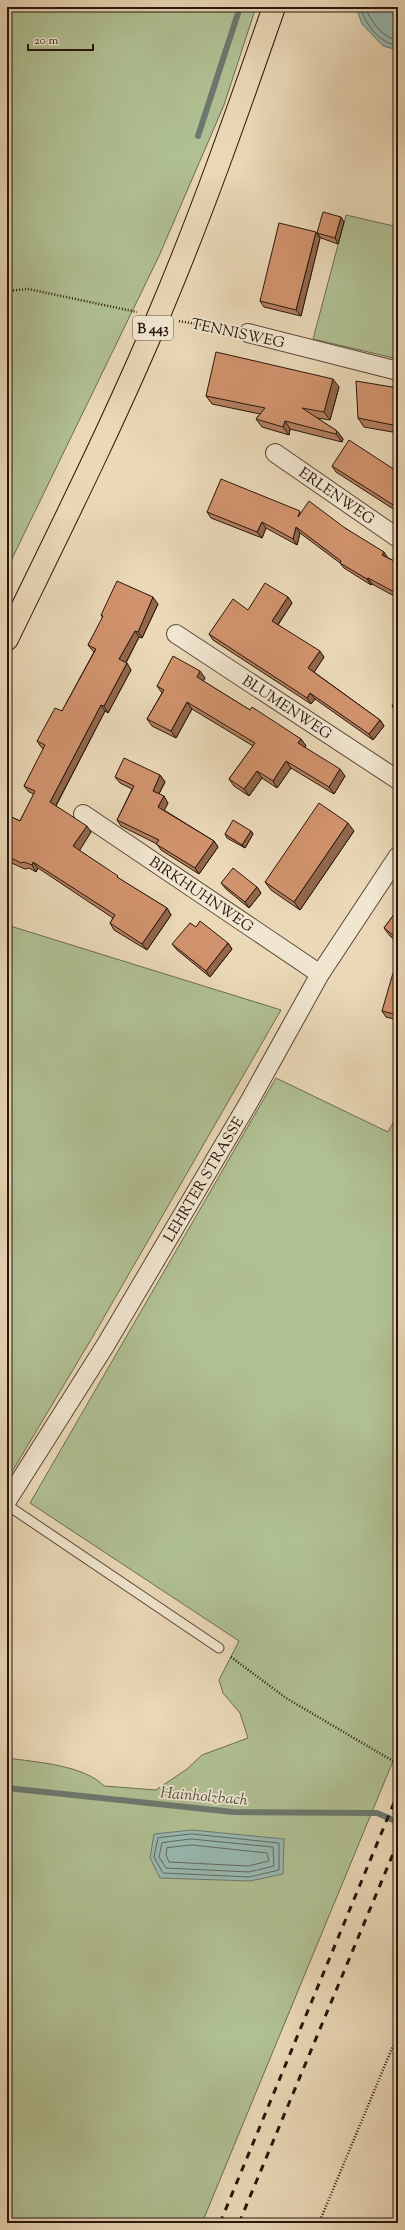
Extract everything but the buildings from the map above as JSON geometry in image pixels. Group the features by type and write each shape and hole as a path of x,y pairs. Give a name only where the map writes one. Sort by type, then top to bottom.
{"main road":[{"name":"B 443","path":"7,639 95,459 158,317 238,111 274,7"}],"street":[{"name":"TENNISWEG","path":"248,333 398,371"},
{"name":"ERLENWEG","path":"275,453 398,538"},
{"name":"BLUMENWEG","path":"176,634 398,780"},
{"name":"BIRKHUHNWEG","path":"83,814 320,974"},
{"name":"LEHRTER STRASSE","path":"7,1501 105,1346 248,1102 320,974 398,856"}],"lane":[{"path":"7,1505 219,1648"}],"path":[{"name":"TENNISWEG","path":"7,292 28,289 158,317 248,333"},
{"path":"7,1522 7,1532"},
{"path":"219,1648 286,1698 398,1764"},
{"path":"319,2223 398,2034"}],"green space":[{"path":"7,7 256,7 224,105 159,256 7,569"},
{"path":"346,215 398,227 398,359 313,339"},
{"path":"7,925 281,1010 92,1338 7,1480"},
{"path":"276,1078 388,1132 398,1114 398,1749 202,2223 7,2223 7,1758 45,1763 72,1769 84,1773 104,1786 156,1790 187,1769 202,1755 248,1738 240,1713 223,1693 219,1680 239,1641 30,1503"}],"water":[{"path":"356,7 398,7 398,50 383,46 362,24"},
{"path":"192,1830 284,1839 283,1874 250,1881 160,1878 150,1858 154,1834"}],"waterway":[{"path":"198,136 240,7"},
{"name":"Hainholzbach","path":"7,1788 233,1812 377,1813 398,1822"}],"railway":[{"path":"220,2223 398,1793"},
{"path":"239,2223 398,1842"}]}
